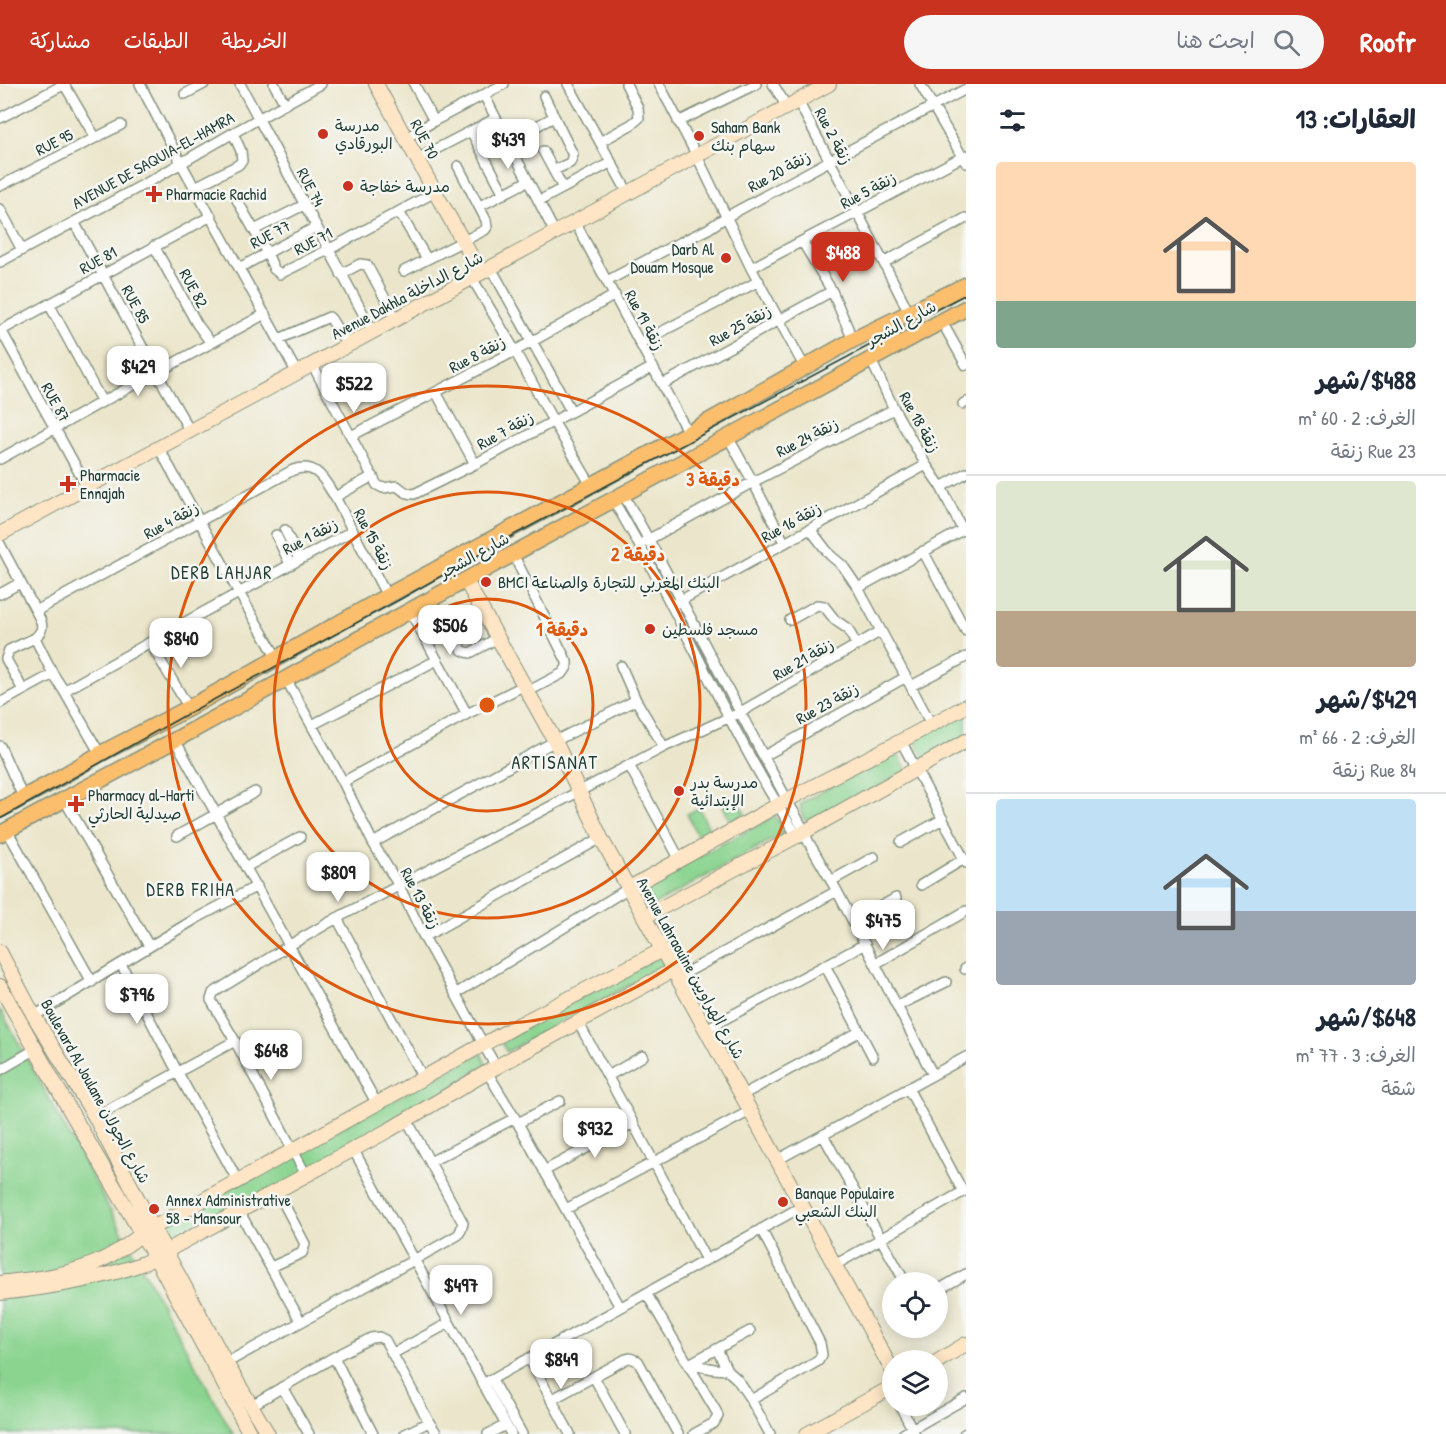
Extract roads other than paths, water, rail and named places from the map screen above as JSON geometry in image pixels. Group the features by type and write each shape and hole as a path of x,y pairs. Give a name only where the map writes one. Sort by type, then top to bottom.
{"main road":[{"name":"شارع الشجر","path":"0,810 189,708 387,596 688,433 853,340 966,285"},
{"name":"شارع الشجر","path":"4,832 966,308"}],"street":[{"path":"0,118 64,84 95,137"},
{"path":"140,84 297,373"},
{"path":"185,94 204,84"},
{"name":"RUE 74","path":"240,84 373,332"},
{"path":"274,84 285,104"},
{"name":"AVENUE DE SAQUIA-EL-HAMRA","path":"0,262 321,84"},
{"name":"RUE 70","path":"376,84 481,273"},
{"path":"414,84 434,121"},
{"path":"406,138 504,84"},
{"path":"568,84 628,194"},
{"path":"600,142 639,118 638,108 626,84"},
{"path":"659,84 751,268 805,368"},
{"path":"678,122 756,84"},
{"name":"Rue 2 زنقة","path":"773,84 793,104 829,161 885,262 909,313"},
{"name":"Avenue Dakhla شارع الداخلة","path":"0,534 793,104 811,88 829,84"},
{"path":"920,84 965,158"},
{"name":"Rue 20 زنقة","path":"607,281 966,89"},
{"path":"484,95 555,232"},
{"path":"544,96 573,155 570,163 554,171"},
{"path":"508,141 554,117"},
{"path":"417,159 496,118"},
{"name":"RUE 95","path":"0,186 121,125"},
{"path":"471,131 504,194"},
{"path":"195,187 242,161 241,151 233,133"},
{"path":"543,151 563,188"},
{"name":"Rue 5 زنقة","path":"751,268 965,158"},
{"path":"539,201 610,163"},
{"path":"404,271 487,227 480,206 458,166"},
{"path":"480,206 528,181"},
{"name":"RUE 71","path":"237,200 274,269 280,274 435,192"},
{"path":"254,230 304,205"},
{"path":"0,209 22,250"},
{"path":"399,212 427,259"},
{"name":"RUE 81","path":"0,330 211,216"},
{"path":"885,262 966,218"},
{"name":"RUE 85","path":"74,222 190,431"},
{"name":"Rue 19 زنقة","path":"575,222 688,433"},
{"name":"RUE 77","path":"239,268 316,227"},
{"path":"802,241 832,291 853,340"},
{"name":"RUE 82","path":"154,246 196,324 211,343"},
{"path":"340,274 360,264 367,265 396,319"},
{"path":"481,273 532,341 571,411"},
{"path":"481,273 515,351 591,485"},
{"path":"640,343 759,281"},
{"name":"Rue 25 زنقة","path":"663,384 832,291"},
{"name":"Rue 8 زنقة","path":"351,436 515,351 615,295"},
{"path":"49,304 102,402"},
{"path":"1,457 265,314"},
{"path":"279,339 328,317 332,319 348,345"},
{"path":"942,322 966,365"},
{"name":"RUE 87","path":"0,330 87,487"},
{"name":"Rue 18 زنقة","path":"871,360 894,409 964,528"},
{"path":"312,364 373,476"},
{"name":"Rue 7 زنقة","path":"373,476 380,487 395,485 404,492 414,494 475,464 653,367"},
{"path":"436,392 475,464"},
{"name":"Rue 24 زنقة","path":"644,542 894,409"},
{"path":"728,437 784,542"},
{"path":"159,448 277,658"},
{"name":"Rue 16 زنقة","path":"671,606 926,465"},
{"name":"Rue 4 زنقة","path":"36,611 293,470 307,467 320,476"},
{"path":"941,487 966,473"},
{"name":"Rue 15 زنقة","path":"320,476 335,497 387,596"},
{"name":"Rue 15 زنقة","path":"335,497 373,476"},
{"path":"618,497 681,600 764,756 782,803"},
{"path":"858,588 964,528"},
{"path":"810,529 830,555 843,566 858,588 931,724"},
{"name":"Rue 1 زنقة","path":"64,691 352,531"},
{"path":"280,532 295,562"},
{"path":"644,542 671,606 728,717 837,891 933,1075"},
{"path":"0,544 42,624 42,631 35,638 9,650 6,654 6,659 23,690"},
{"path":"923,551 966,631"},
{"path":"343,782 467,714 562,673 567,662 513,554"},
{"name":"Avenue Lahraouine شارع الهراويين","path":"466,580 555,741 601,838 882,1352"},
{"path":"0,594 20,583"},
{"path":"790,620 817,605 824,606 835,620 848,629 857,646"},
{"path":"410,611 467,714"},
{"path":"448,627 462,650 470,653 498,638"},
{"name":"Rue 21 زنقة","path":"306,1175 211,1000 213,993 337,918 664,747 739,712 881,631"},
{"path":"35,638 53,674 100,754"},
{"path":"150,643 189,708"},
{"path":"908,681 966,657"},
{"path":"312,725 437,660"},
{"path":"621,666 636,700 664,747"},
{"path":"0,703 53,674"},
{"name":"Rue 13 زنقة","path":"286,679 483,1045 492,1069 544,1171 621,1307"},
{"name":"Rue 23 زنقة","path":"764,756 908,681"},
{"path":"373,843 555,741 636,700"},
{"path":"455,994 629,888 782,803 966,706"},
{"path":"175,740 377,1104"},
{"path":"901,741 965,861 921,885"},
{"path":"644,916 803,836 966,741"},
{"path":"0,746 23,797"},
{"path":"629,765 680,860"},
{"path":"177,836 255,792"},
{"path":"64,799 149,946"},
{"path":"901,842 943,819"},
{"path":"4,832 92,982"},
{"path":"246,867 300,837"},
{"path":"424,937 601,838"},
{"path":"831,881 874,857"},
{"path":"34,1016 197,918 257,886"},
{"path":"0,1293 37,1290 137,1266 407,1120 492,1069 578,1022 837,891"},
{"path":"853,922 896,898"},
{"path":"875,964 966,911"},
{"path":"337,918 423,1078"},
{"path":"706,1029 865,944"},
{"path":"0,1282 41,1277 84,1267 116,1252 147,1231 423,1078 662,950"},
{"name":"Boulevard Al Joulane شارع الجولان","path":"0,952 34,1016 95,1117 147,1231"},
{"path":"121,964 238,1181"},
{"path":"825,965 873,1057"},
{"path":"897,1006 945,982"},
{"name":"Boulevard Al Joulane شارع الجولان","path":"1,988 68,1107 147,1231 268,1434"},
{"path":"578,1022 706,1260"},
{"path":"742,1095 860,1032"},
{"path":"95,1117 235,1041"},
{"path":"0,1070 36,1049"},
{"path":"608,1076 643,1056"},
{"path":"777,1160 966,1057"},
{"path":"835,1265 964,1191 908,1088"},
{"path":"430,1162 560,1101"},
{"path":"566,1209 750,1111"},
{"path":"226,1363 458,1235 463,1223 407,1120"},
{"path":"544,1171 633,1123"},
{"path":"823,1135 899,1272"},
{"path":"353,1149 449,1323 522,1434"},
{"path":"271,1267 304,1249 305,1244 284,1204"},
{"path":"487,1382 803,1206"},
{"path":"239,1211 302,1322"},
{"path":"751,1400 818,1361 822,1355 820,1343 761,1229"},
{"name":"Boulevard Al Joulane شارع الجولان","path":"160,1254 250,1434"},
{"path":"948,1284 966,1274"},
{"path":"646,1293 718,1416 714,1423 694,1434"},
{"path":"392,1354 449,1323"},
{"path":"689,1364 750,1331"},
{"path":"252,1405 334,1357 371,1338 379,1337 385,1340 437,1434"},
{"path":"948,1355 966,1344"},
{"path":"717,1349 727,1370 737,1379 770,1434"},
{"path":"334,1357 373,1434"},
{"path":"529,1358 570,1434"},
{"path":"551,1400 630,1358 638,1361 678,1434"},
{"path":"689,1364 714,1370 727,1370"},
{"path":"594,1377 625,1434"},
{"path":"487,1382 508,1430 488,1434"},
{"path":"282,1387 309,1434"},
{"path":"807,1434 882,1394"},
{"path":"903,1434 914,1432 966,1398"},
{"path":"905,1416 914,1432"},
{"path":"405,1434 429,1422"}],"tram line":[{"path":"0,819 512,536 966,294"}],"place":[{"name":"مدرسة البورقادي","path":"323,134"},
{"name":"Saham Bank سهام بنك","path":"699,136"},
{"name":"مدرسة خفاجة","path":"348,186"},
{"name":"Pharmacie Rachid","path":"154,194"},
{"name":"Darb Al Douam Mosque","path":"726,258"},
{"name":"Pharmacie Ennajah","path":"68,484"},
{"name":"BMCI البنك المغربي للتجارة والصناعة","path":"486,582"},
{"name":"مسجد فلسطين","path":"650,629"},
{"name":"مدرسة بدر الإبتدائية","path":"679,791"},
{"name":"Pharmacy al-Harti صيدلية الحارثي","path":"76,804"},
{"name":"Banque Populaire البنك الشعبي","path":"783,1202"},
{"name":"Annex Administrative 58 - Mansour","path":"154,1209"}],"district":[{"name":"DERB LAHJAR","path":"222,572"},
{"name":"ARTISANAT","path":"555,762"},
{"name":"DERB FRIHA","path":"191,889"}]}
